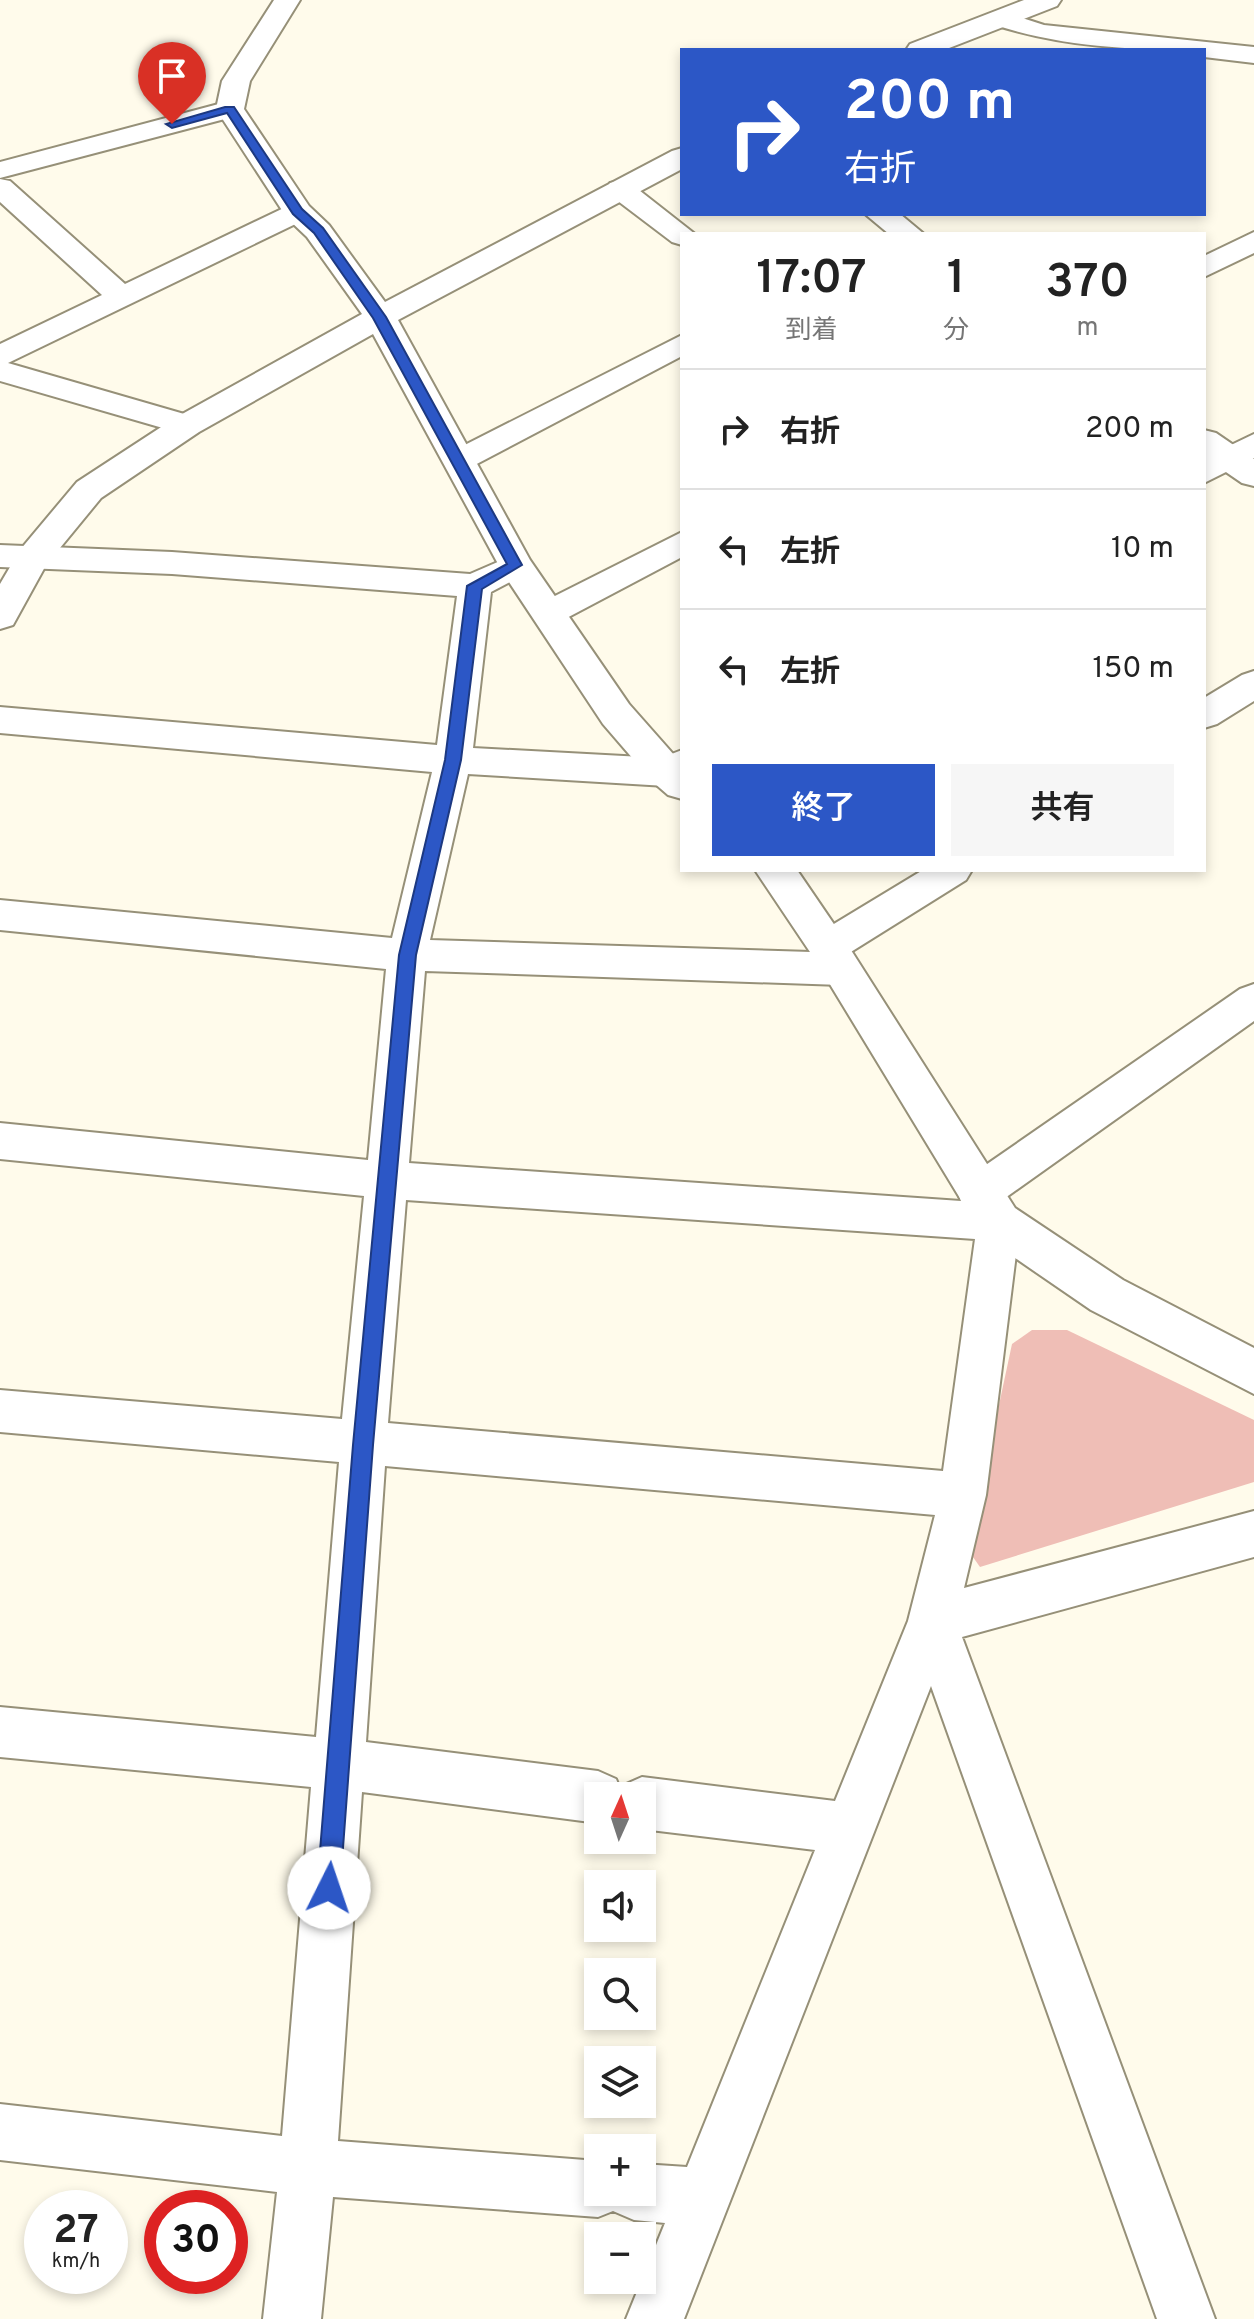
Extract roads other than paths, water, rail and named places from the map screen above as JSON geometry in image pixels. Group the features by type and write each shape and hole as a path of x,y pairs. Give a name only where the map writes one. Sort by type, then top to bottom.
{"street":[{"path":"287,0 236,81 230,109 298,212 318,231 380,317 515,565 616,714 677,773"},
{"path":"925,48 1048,0"},
{"path":"1001,19 1041,32 1189,48"},
{"path":"1206,50 1254,55"},
{"path":"0,170 230,109"},
{"path":"0,616 16,557 89,490 187,425 380,317 680,158"},
{"path":"0,187 123,298"},
{"path":"620,189 680,234"},
{"path":"0,356 298,212"},
{"path":"883,216 906,232"},
{"path":"1206,267 1254,241"},
{"path":"460,460 680,345"},
{"path":"0,371 187,425"},
{"path":"549,613 680,544"},
{"path":"16,557 172,563 475,586 515,565"},
{"path":"292,2319 308,2167 363,1445 407,955 453,760 475,586"},
{"path":"1206,714 1254,684"},
{"path":"0,720 453,760 677,773"},
{"path":"776,872 834,958 989,1207 1107,1295 1254,1372"},
{"path":"0,915 407,955 834,958 950,872"},
{"path":"0,1141 387,1180 989,1207 1254,1000"},
{"path":"655,2319 932,1621 963,1495 989,1207"},
{"path":"0,1411 963,1495"},
{"path":"932,1621 1254,1534"},
{"path":"932,1621 1186,2319"},
{"path":"0,1732 338,1764 584,1795"},
{"path":"656,1805 849,1829"},
{"path":"0,2132 308,2167 584,2188"},
{"path":"656,2194 703,2197"}]}
